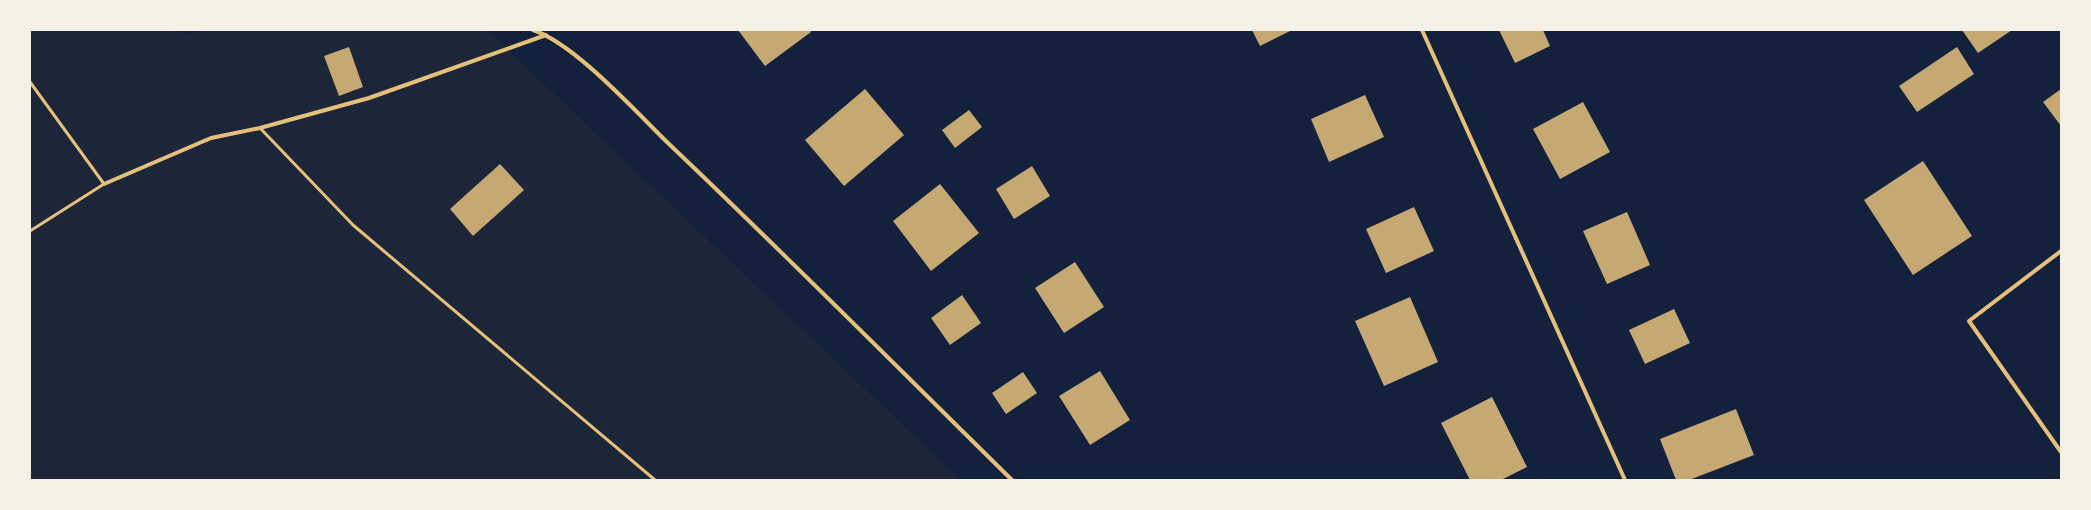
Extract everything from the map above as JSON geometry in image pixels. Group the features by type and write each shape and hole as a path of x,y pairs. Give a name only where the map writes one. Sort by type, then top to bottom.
{"street":[{"path":"533,30 547,34 590,67 1012,480"},
{"path":"1422,30 1625,480"},
{"path":"104,184 211,138 260,128 369,98 547,34"},
{"path":"2061,251 1969,320 2061,452"}],"lane":[{"path":"30,82 104,184 30,231"},
{"path":"260,128 352,225 655,480"}],"shaded area":[{"path":"30,30 161,30 190,34 206,30 487,30 961,480 30,480"}],"building":[{"path":"738,30 810,30 811,32 765,66"},
{"path":"1252,30 1292,30 1260,46"},
{"path":"1499,30 1543,30 1550,46 1515,63"},
{"path":"1962,30 2012,30 1978,53"},
{"path":"349,47 363,87 339,96 324,56"},
{"path":"1957,47 1974,74 1917,112 1899,86"},
{"path":"865,89 904,135 844,186 805,140"},
{"path":"2061,89 2061,126 2043,102"},
{"path":"1365,95 1384,137 1329,162 1311,119"},
{"path":"1583,102 1610,152 1560,179 1533,129"},
{"path":"969,110 982,127 955,148 942,130"},
{"path":"1923,161 1972,236 1913,275 1864,200"},
{"path":"500,164 524,190 473,236 450,209"},
{"path":"1032,166 1050,196 1014,219 996,189"},
{"path":"940,184 979,233 931,271 893,221"},
{"path":"1414,207 1434,251 1386,273 1366,229"},
{"path":"1627,212 1650,265 1607,284 1583,231"},
{"path":"1075,262 1104,307 1064,333 1035,288"},
{"path":"962,295 981,323 950,345 931,318"},
{"path":"1410,297 1438,362 1384,386 1355,321"},
{"path":"1674,309 1690,343 1645,364 1629,330"},
{"path":"1100,371 1130,420 1090,445 1059,396"},
{"path":"1023,372 1037,393 1006,414 992,393"},
{"path":"1492,397 1527,467 1501,480 1470,480 1441,423"},
{"path":"1736,409 1754,455 1689,480 1676,480 1660,439"}]}
